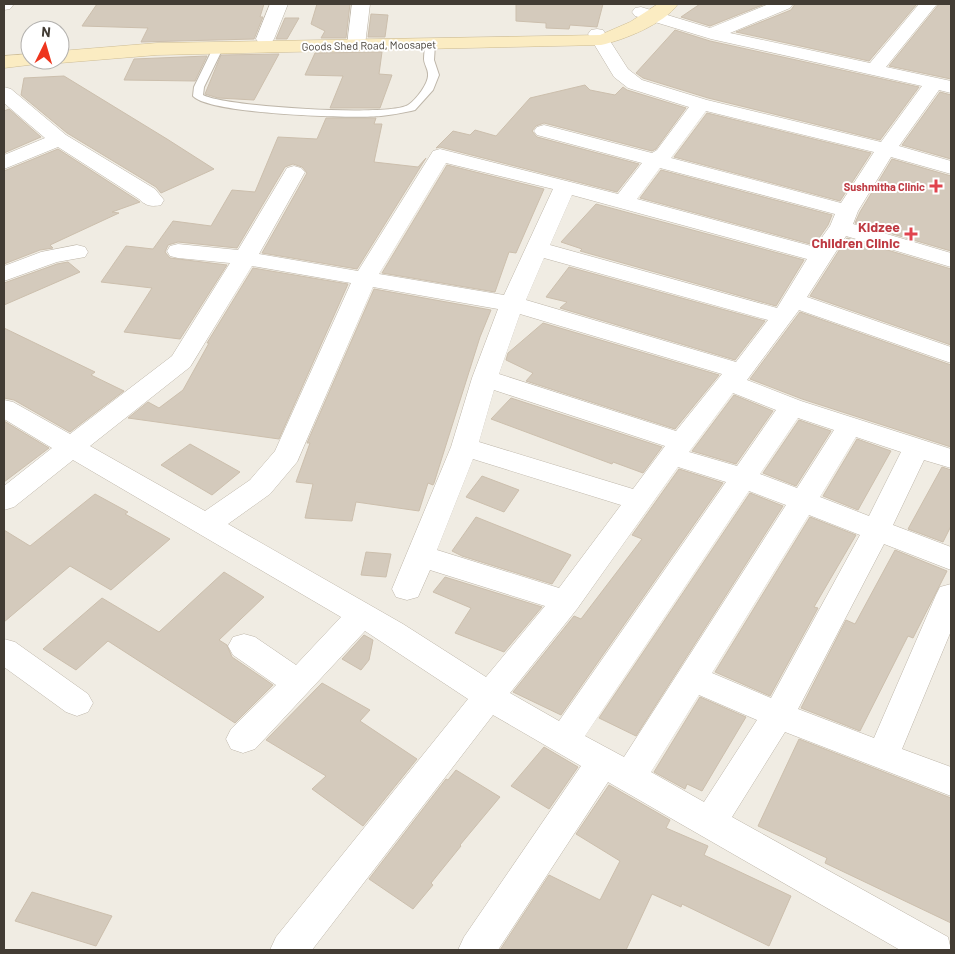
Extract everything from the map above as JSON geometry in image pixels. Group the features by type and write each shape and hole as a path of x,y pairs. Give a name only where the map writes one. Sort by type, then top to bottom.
{"street":[{"path":"265,39 279,4"},
{"path":"357,42 361,4"},
{"name":"Goods Shed Road, Moosapet","path":"70,47 135,42 265,39 430,44 599,37 624,34 649,11 669,4"},
{"path":"711,34 784,4"},
{"path":"874,70 928,4"},
{"path":"289,950 566,601 677,449 789,309 886,149 942,86 711,34 649,11"},
{"path":"599,37 621,73 635,84 701,104 886,149 951,168"},
{"name":"Goods Shed Road, Moosapet","path":"70,56 108,52 357,42 599,37"},
{"path":"4,94 60,139 153,200"},
{"path":"623,202 656,160 664,154 701,104"},
{"path":"544,131 656,160 844,219 951,260"},
{"path":"4,163 60,139"},
{"path":"206,525 260,487 287,455 364,280 440,155 565,186 820,256"},
{"path":"4,500 181,361 245,258 294,172"},
{"path":"407,589 464,447 484,378 512,304 565,186"},
{"path":"537,249 789,309 951,355"},
{"path":"178,251 245,258 512,304 735,377 792,407 951,459"},
{"path":"4,274 47,256 63,252 77,252"},
{"path":"484,378 677,449 743,478 951,559"},
{"path":"564,740 792,407"},
{"path":"4,408 362,614 489,696 564,740 934,950"},
{"path":"477,950 617,769 692,678 850,426"},
{"path":"464,447 640,501"},
{"path":"710,822 778,715 877,530 916,448"},
{"path":"421,556 566,601"},
{"path":"883,756 951,595"},
{"path":"243,739 362,614"},
{"path":"244,646 298,683"},
{"path":"4,650 77,703"},
{"path":"692,678 778,715 951,782"}],"lane":[{"path":"218,48 199,87 198,96 205,100 232,105 304,112 380,113 411,108 429,88 434,75 429,60 430,44"}],"building":[{"path":"97,4 264,4 260,17 263,17 254,39 141,42 148,28 82,26"},
{"path":"317,4 350,4 346,38 321,38 325,31 311,24"},
{"path":"516,4 603,4 597,27 570,25 569,29 546,28 546,23 516,21"},
{"path":"700,4 765,4 710,26 681,17"},
{"path":"795,4 917,4 869,61 736,32 791,10"},
{"path":"939,4 951,4 951,79 889,66"},
{"path":"371,14 388,15 385,37 368,37"},
{"path":"285,18 299,18 287,39 276,39"},
{"path":"675,30 710,41 919,87 880,140 708,98 643,78 636,73"},
{"path":"382,52 379,74 392,75 380,108 330,108 343,76 305,75 315,53"},
{"path":"279,54 254,100 218,98 205,94 221,55"},
{"path":"207,56 195,81 124,80 134,59"},
{"path":"64,76 214,169 161,193 156,187 67,133 21,95 24,78"},
{"path":"585,85 590,90 615,95 623,87 627,90 686,108 656,149 652,151 544,123 536,126 532,131 537,137 639,164 617,192 440,147 436,148 453,131 470,135 475,130 496,136 530,98"},
{"path":"940,92 951,95 951,159 902,145"},
{"path":"9,109 41,137 4,153 4,111"},
{"path":"707,113 871,153 840,201 674,157"},
{"path":"326,118 376,118 374,124 382,124 374,162 418,167 426,158 357,269 262,253 307,173 302,167 293,164 285,167 237,248 178,242 168,245 165,252 170,258 227,265 180,339 124,332 152,288 101,282 126,246 153,249 173,221 211,226 232,190 255,192 278,137 317,139"},
{"path":"58,149 140,202 112,212 119,213 50,245 53,248 40,250 4,264 4,171"},
{"path":"892,159 951,176 951,251 855,223"},
{"path":"447,165 544,189 516,253 509,252 495,292 382,273"},
{"path":"661,170 832,215 828,225 814,245 640,198"},
{"path":"596,204 804,260 776,306 580,251 582,249 561,242"},
{"path":"847,238 951,269 951,345 810,296"},
{"path":"68,262 80,272 4,305 4,283 57,264"},
{"path":"569,267 765,321 735,360 560,308 567,302 546,297"},
{"path":"253,268 348,284 279,439 128,418 148,402 159,408 183,390 209,343 207,343"},
{"path":"374,289 491,310 480,337 434,483 433,485 428,483 419,511 356,502 352,521 305,518 313,484 296,482 310,443 307,443"},
{"path":"800,312 951,365 951,447 802,399 750,379"},
{"path":"543,323 719,375 675,429 526,381 533,373 506,360 508,353"},
{"path":"4,328 95,372 91,375 124,391 70,432 14,400 4,398"},
{"path":"734,395 773,411 736,464 692,451"},
{"path":"511,398 662,447 643,473 613,462 612,464 491,419"},
{"path":"799,420 831,431 796,486 763,473"},
{"path":"4,421 49,448 4,482"},
{"path":"857,439 891,451 858,510 823,496"},
{"path":"190,444 240,472 212,495 161,465"},
{"path":"942,467 951,470 951,526 943,542 908,529"},
{"path":"679,469 723,483 561,715 513,692 574,616 581,619 642,539 632,535"},
{"path":"482,476 519,490 504,512 466,497"},
{"path":"750,493 783,506 636,736 599,718"},
{"path":"95,494 128,512 125,514 170,539 111,590 70,566 4,622 4,530 30,546"},
{"path":"476,517 571,555 552,584 462,556 452,551"},
{"path":"810,517 856,535 814,607 818,608 770,696 715,672"},
{"path":"895,550 947,571 913,638 908,636 860,731 801,708 846,620 855,624"},
{"path":"366,552 391,554 386,577 361,575"},
{"path":"224,572 264,597 219,640 227,645 232,657 273,685 235,723 108,641 76,670 43,649 102,598 159,632"},
{"path":"445,577 542,607 504,652 455,633 471,608 433,592"},
{"path":"364,635 373,640 369,660 361,670 342,659"},
{"path":"322,683 370,710 360,721 417,759 363,826 312,789 326,776 266,740"},
{"path":"700,697 746,717 702,791 687,784 685,789 654,772"},
{"path":"799,739 951,798 951,923 825,863 827,858 758,826"},
{"path":"544,747 578,767 549,809 511,786"},
{"path":"456,770 500,797 460,845 431,883 433,885 413,909 369,879 446,779 448,780"},
{"path":"609,785 670,820 666,828 708,846 704,855 791,896 769,946 682,904 681,907 652,894 626,950 500,950 549,875 600,900 620,861 576,834"},
{"path":"32,892 112,916 96,946 15,921"}],"place":[{"name":"Sushmitha Clinic","path":"936,186"},
{"name":"Kidzee Children Clinic","path":"911,234"}]}
